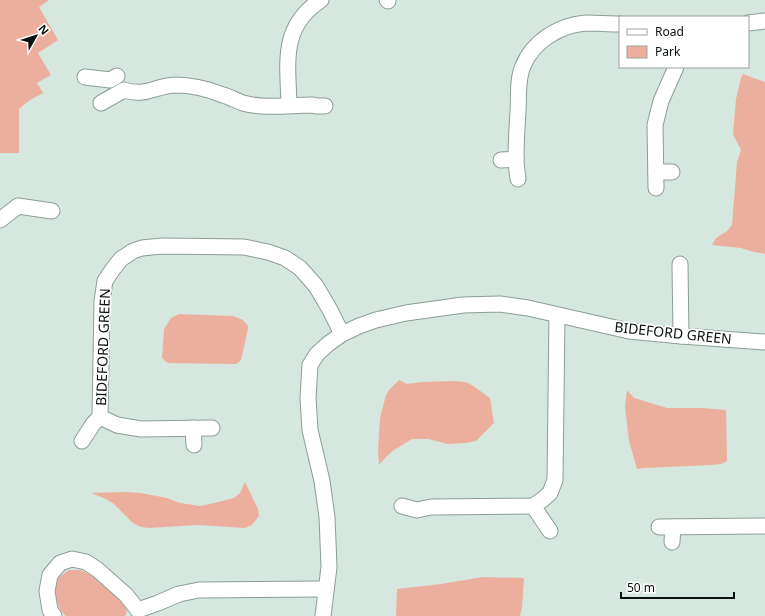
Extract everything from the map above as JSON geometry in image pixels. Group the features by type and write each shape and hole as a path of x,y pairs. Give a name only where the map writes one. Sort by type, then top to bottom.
{"street":[{"path":"289,106 289,45 293,33 305,13 321,0"},
{"path":"749,23 765,21"},
{"path":"518,179 508,160 520,75 528,56 543,39 567,27 585,23 619,24"},
{"path":"656,188 655,125 658,109 676,68"},
{"path":"85,77 110,80 116,74 124,90"},
{"path":"101,103 124,90 140,93 175,86 210,90 242,103 256,106 318,105"},
{"path":"656,172 672,172"},
{"path":"0,220 18,206 52,211"},
{"name":"BIDEFORD GREEN","path":"82,440 100,417 102,301 105,281 121,259 133,251 142,248 162,246 244,247 268,252 285,258 300,268 316,286 342,334"},
{"path":"680,264 681,336"},
{"name":"BIDEFORD GREEN","path":"323,616 329,567 327,517 322,481 310,430 308,398 310,365 317,354 342,334 376,320 406,313 463,305 500,304 528,308 629,331 765,342"},
{"path":"402,506 417,510 432,507 533,506 550,493 555,480 557,315"},
{"name":"BIDEFORD GREEN","path":"100,417 117,425 141,429 212,428"},
{"path":"193,428 194,445"},
{"path":"533,506 550,531"},
{"path":"668,532 765,526"},
{"path":"54,616 50,610 47,591 50,576 60,563 72,559 86,562 98,570 126,595 137,613 179,594 199,590 326,589"}],"green space":[{"path":"0,0 49,0 39,7 58,40 38,53 51,75 37,83 43,93 30,100 19,109 19,153 0,153"},
{"path":"743,74 765,82 765,254 741,248 712,245 716,238 727,231 732,225 737,162 741,150 733,134 736,99"},
{"path":"179,314 233,316 243,320 248,326 248,329 241,360 235,364 166,362 162,358 164,329 171,318"},
{"path":"399,380 407,384 454,381 465,382 472,385 490,398 494,423 476,441 466,443 448,444 428,439 412,439 394,450 379,465 378,449 380,418 386,395"},
{"path":"627,390 634,398 667,408 703,408 726,410 727,461 721,464 711,465 637,469 629,441 625,407"},
{"path":"245,482 258,509 259,516 252,525 245,528 198,525 149,528 141,527 133,523 114,504 91,493 141,493 167,498 180,503 200,506 234,498 240,493"},
{"path":"69,570 81,570 92,576 124,604 127,612 125,616 66,616 58,604 56,598 56,587 59,578"},
{"path":"483,577 524,578 520,616 396,616 397,589"}]}
